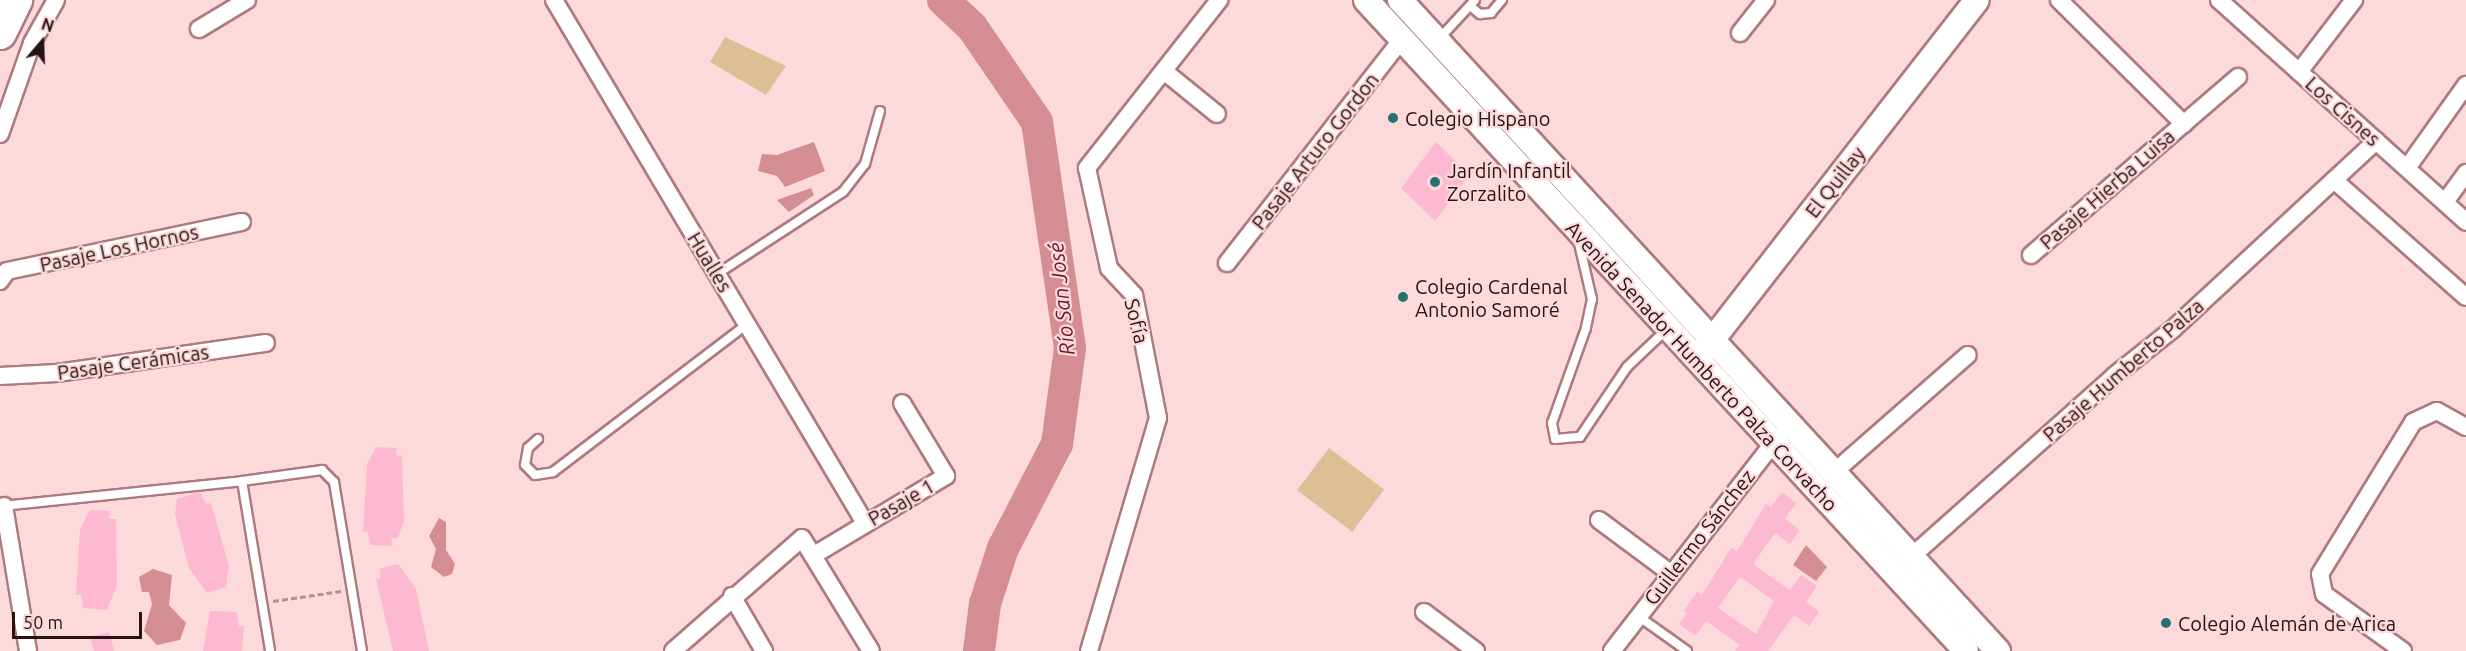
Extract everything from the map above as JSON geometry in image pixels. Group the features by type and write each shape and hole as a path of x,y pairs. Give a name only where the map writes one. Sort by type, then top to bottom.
{"highway":[{"path":"0,8 8,0"},
{"path":"0,33 16,0"}],"main road":[{"name":"Avenida Senador Humberto Palza Corvacho","path":"1366,0 1966,651"},
{"name":"Avenida Senador Humberto Palza Corvacho","path":"1400,0 1998,651"},
{"name":"El Quillay","path":"1697,360 1973,2"}],"street":[{"path":"0,134 32,43 56,0"},
{"path":"199,29 247,0"},
{"name":"Hualles","path":"554,0 865,523"},
{"name":"Sofía","path":"1089,651 1158,418 1134,295 1109,268 1087,168 1219,0"},
{"path":"1740,33 1766,0"},
{"name":"Pasaje Hierba Luisa","path":"2059,0 2184,123"},
{"name":"Los Cisnes","path":"2219,0 2466,222"},
{"path":"2299,72 2354,0"},
{"name":"Pasaje Arturo Gordon","path":"1227,263 1402,39"},
{"path":"1164,70 1217,114"},
{"name":"Pasaje Hierba Luisa","path":"2031,255 2238,77"},
{"path":"2407,168 2466,85"},
{"name":"Pasaje Humberto Palza","path":"1911,557 2115,375 2173,329 2376,141"},
{"path":"2445,202 2466,173"},
{"path":"2334,180 2466,297"},
{"name":"Pasaje Los Hornos","path":"0,280 7,272 242,222"},
{"name":"Pasaje Cerámicas","path":"0,376 57,373 266,343"},
{"path":"1833,473 1968,356"},
{"name":"Pasaje 1","path":"814,555 946,476 902,403"},
{"path":"2403,651 2324,594 2319,585 2320,574 2383,466 2413,422 2430,411 2445,413 2466,427"},
{"name":"Guillermo Sánchez","path":"1612,651 1670,573 1789,424"},
{"path":"2,506 28,651"},
{"path":"1599,520 1670,573"},
{"path":"673,651 796,539 804,539 871,651"},
{"path":"732,596 765,651"},
{"path":"1424,612 1476,651"}],"lane":[{"path":"1437,41 1473,3 1480,14 1491,13 1502,0"},
{"path":"717,274 843,192 865,164 880,111"},
{"path":"1575,227 1592,299 1586,328 1552,423 1555,439 1580,437 1627,367 1668,328"},
{"path":"538,439 528,448 525,465 535,475 553,472 747,324"},
{"path":"2,506 242,481 322,470 334,482 362,651"},
{"path":"242,481 270,651"},
{"path":"1638,616 1687,651"}],"path":[{"path":"263,603 351,589"}],"shaded area":[{"path":"725,37 786,66 766,95 710,62"},
{"path":"814,142 825,171 785,187 777,176 758,171 762,154 777,155"},
{"path":"811,188 814,195 789,212 777,200"},
{"path":"1329,448 1384,490 1352,532 1297,490"},
{"path":"439,518 446,522 446,550 455,564 452,574 444,577 431,567 436,549 429,536"},
{"path":"1806,545 1827,567 1816,581 1793,565"},
{"path":"153,569 172,575 169,605 186,623 180,640 157,645 144,631 152,604 149,592 142,592 139,577"}],"building":[{"name":"Jardín Infantil Zorzalito","path":"1436,142 1469,175 1435,221 1401,188"},
{"path":"376,447 397,448 396,455 402,456 404,521 398,538 391,538 393,546 370,545 368,532 363,531 367,465"},
{"path":"200,492 206,504 211,503 229,566 226,587 207,593 189,568 175,514 177,499"},
{"path":"1782,492 1796,503 1785,519 1800,530 1790,544 1775,533 1753,564 1790,590 1801,575 1817,586 1806,602 1819,612 1809,626 1794,615 1768,651 1735,651 1740,645 1706,621 1696,636 1679,624 1687,613 1684,610 1697,592 1702,595 1731,548 1737,551 1766,504 1771,507","holes":["1740,577 1774,601 1756,634 1718,608"]},
{"path":"90,510 110,511 109,519 116,519 117,585 107,610 83,608 81,595 76,595 80,529"},
{"path":"398,564 416,589 429,651 393,651 376,579 381,577 379,569"},
{"path":"210,611 237,612 239,626 244,626 242,651 203,651"},
{"path":"109,632 114,651 94,651 90,637"}],"waterway":[{"name":"Río San José","path":"943,0 972,27 1037,122 1070,348 1057,444 1003,548 985,604 979,651"}],"place":[{"name":"Colegio Hispano","path":"1393,118"},
{"name":"Jardín Infantil Zorzalito","path":"1435,182"},
{"name":"Colegio Cardenal Antonio Samoré","path":"1403,297"},
{"name":"Colegio Alemán de Arica","path":"2166,623"}]}
